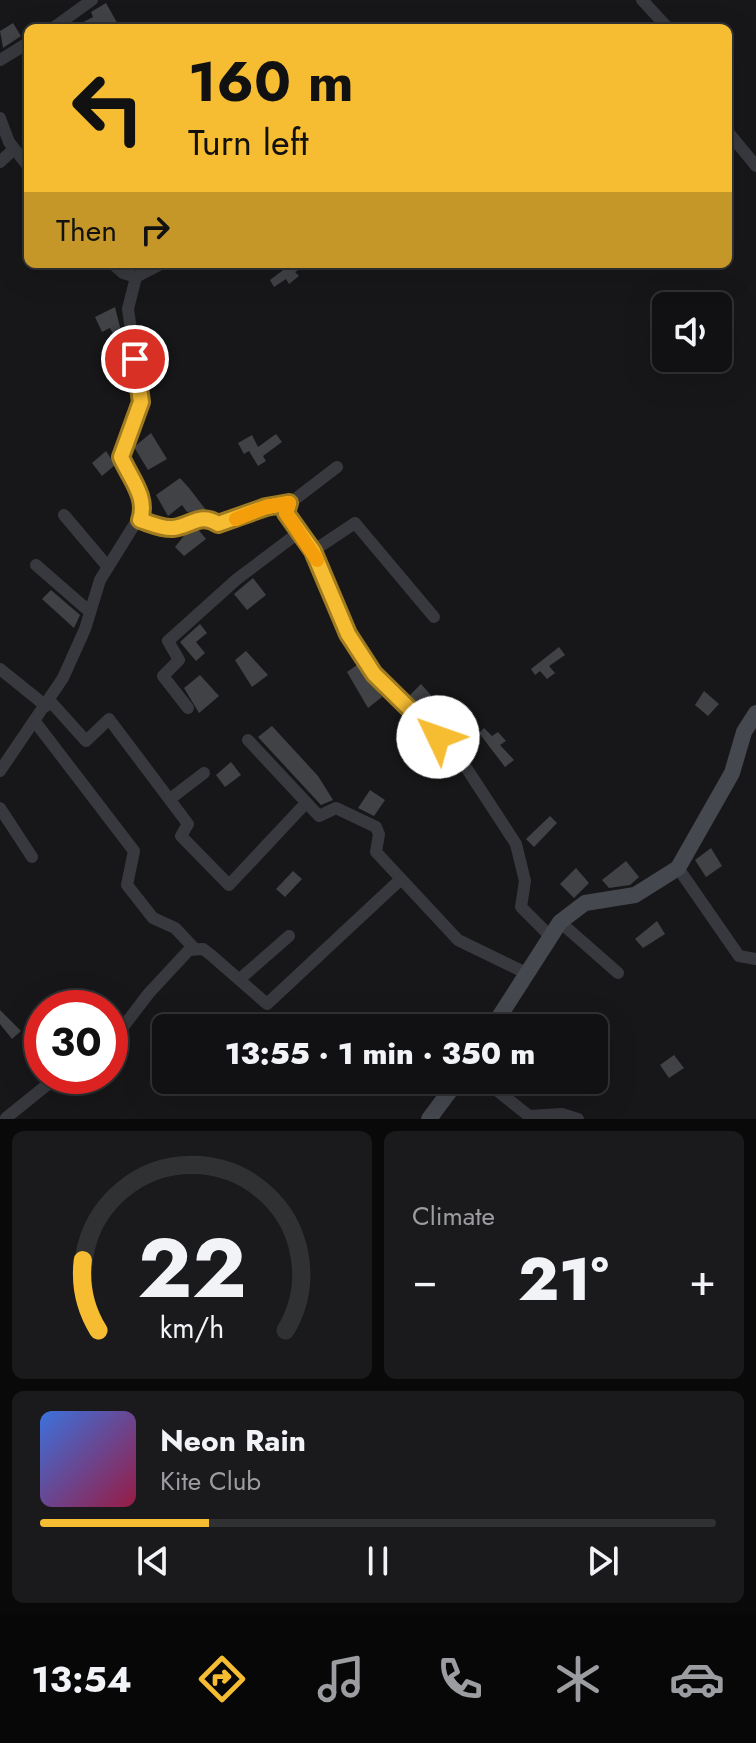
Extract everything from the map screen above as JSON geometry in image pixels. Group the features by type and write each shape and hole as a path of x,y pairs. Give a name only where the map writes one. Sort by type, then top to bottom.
{"street":[{"path":"59,24 92,0"},
{"path":"642,0 664,24"},
{"path":"0,60 24,45"},
{"path":"0,118 14,149 24,161"},
{"path":"732,137 756,166"},
{"path":"0,162 14,149"},
{"path":"117,268 136,277 153,268"},
{"path":"0,771 48,703 72,659 108,567 140,520 144,509 121,457 141,402 128,309 136,277"},
{"path":"140,520 169,529 198,518 210,519 218,524 266,507 289,503 337,467"},
{"path":"289,503 286,513 313,551 348,634 374,674 467,769 516,844 525,881 521,907 550,936"},
{"path":"64,515 108,567"},
{"path":"313,551 355,523 434,617"},
{"path":"188,708 163,676 179,660 168,641 237,579 298,533"},
{"path":"36,565 90,612"},
{"path":"0,669 48,703 86,741 109,719 188,824 181,836 229,885 306,803"},
{"path":"501,1014 560,922 585,903 635,895 678,868 732,773 754,722"},
{"path":"36,723 134,851 127,885 153,918 175,928 194,948 203,949 241,978 267,1004 401,879"},
{"path":"248,740 319,816 336,808 376,827 379,834 375,849 458,940 526,973"},
{"path":"170,799 204,773"},
{"path":"0,808 32,857"},
{"path":"678,868 739,956 756,959"},
{"path":"560,922 618,973"},
{"path":"241,978 289,936"},
{"path":"128,1020 149,993 194,948"},
{"path":"4,1116 34,1094"},
{"path":"429,1119 448,1094"},
{"path":"502,1094 529,1116 562,1114 578,1119"}],"building":[{"path":"106,3 118,24 80,24 93,17 91,12"},
{"path":"13,23 21,36 3,48 0,31"},
{"path":"286,268 302,268 295,272 299,276 289,284 286,279 274,287 270,280"},
{"path":"115,307 123,339 117,342 110,328 102,332 95,317"},
{"path":"151,433 167,459 148,470 134,447"},
{"path":"276,434 282,442 263,456 266,461 258,466 249,451 244,454 238,443 252,435 258,447"},
{"path":"106,451 115,465 102,476 92,463"},
{"path":"180,478 206,510 187,512 182,505 168,516 156,495"},
{"path":"197,528 206,539 184,556 175,547 187,532"},
{"path":"253,578 266,595 247,610 234,594"},
{"path":"51,590 80,615 74,628 42,599"},
{"path":"200,624 207,633 196,642 205,653 196,661 180,642"},
{"path":"559,647 565,655 549,666 555,673 547,679 540,671 535,675 531,669"},
{"path":"246,651 268,675 252,687 235,660"},
{"path":"357,665 382,697 368,708 347,672"},
{"path":"200,675 219,696 199,713 184,688"},
{"path":"421,684 438,703 432,710 421,699 416,704 409,696"},
{"path":"704,691 719,704 708,716 695,705"},
{"path":"272,726 318,776 333,800 321,805 258,737"},
{"path":"484,728 492,736 498,732 506,741 500,745 514,760 505,767 479,733"},
{"path":"231,762 241,775 225,787 216,775"},
{"path":"370,790 385,800 374,816 358,808"},
{"path":"550,816 557,823 534,847 526,839"},
{"path":"711,848 722,866 706,877 695,860"},
{"path":"626,861 639,877 630,885 609,888 602,880"},
{"path":"576,868 589,883 574,898 560,884"},
{"path":"293,871 302,879 285,897 276,889"},
{"path":"657,921 665,934 643,948 635,939"},
{"path":"0,1010 21,1031 12,1039 0,1024"},
{"path":"674,1055 684,1068 669,1078 660,1065"}],"slow traffic":[{"path":"236,519 266,507 289,503 286,513 317,560"}],"route":[{"path":"135,359 141,402 121,457 142,499 144,509 140,520 169,529 198,518 210,519 218,524 231,522 266,507 289,503 286,513 313,551 351,639 383,687 438,737"}]}
